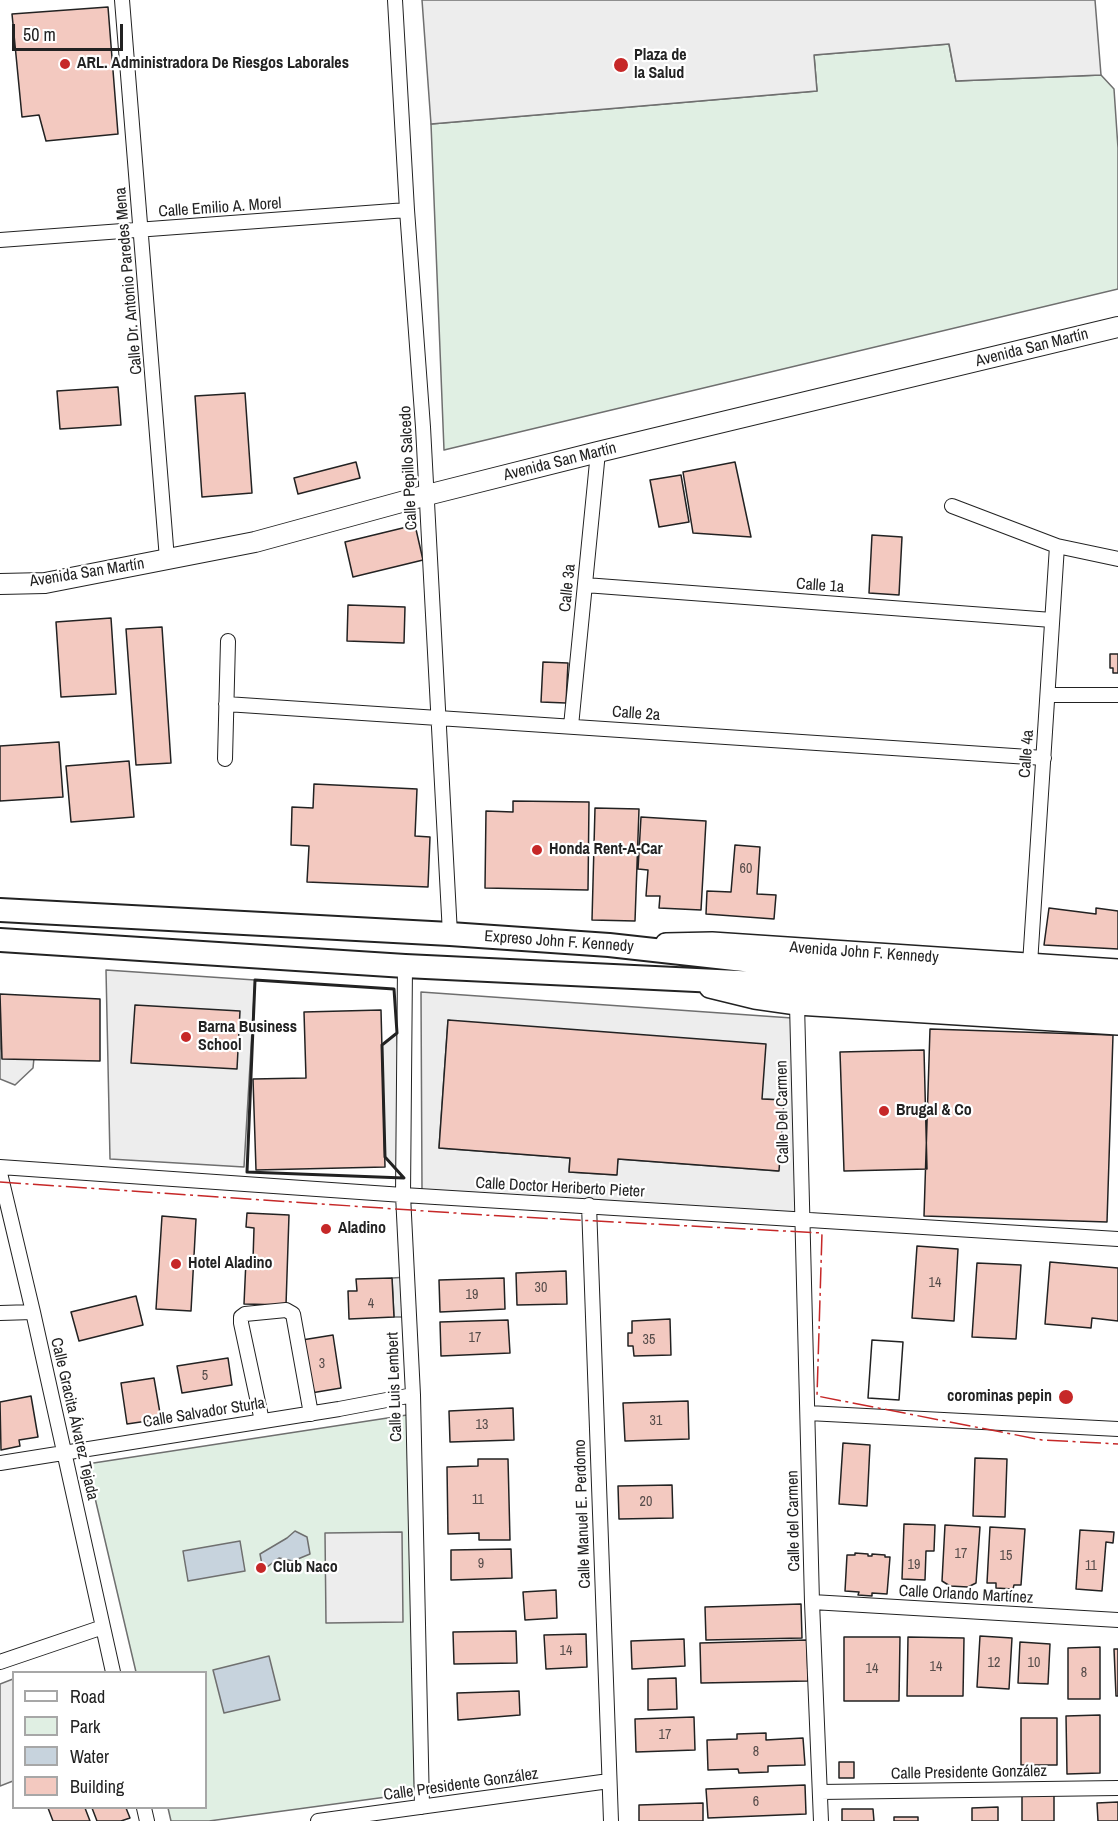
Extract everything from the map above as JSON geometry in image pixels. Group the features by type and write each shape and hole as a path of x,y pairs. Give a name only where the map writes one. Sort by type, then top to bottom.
{"highway":[{"name":"Expreso John F. Kennedy","path":"0,910 450,934 609,945 798,985 1118,985"},
{"name":"Expreso John F. Kennedy","path":"6,942 1118,1004"}],"main road":[{"name":"Avenida San Martín","path":"0,584 45,583 255,542 427,495 598,452 1118,327"},
{"name":"Avenida John F. Kennedy","path":"609,945 712,943 1118,970"},
{"path":"798,985 1118,1024"}],"street":[{"name":"Calle Dr. Antonio Paredes Mena","path":"122,0 167,559"},
{"name":"Calle Pepillo Salcedo","path":"395,0 406,210 427,495 450,934"},
{"name":"Calle Emilio A. Morel","path":"0,240 406,210"},
{"name":"Calle 3a","path":"571,726 598,452"},
{"path":"952,506 1057,546 1118,559"},
{"name":"Calle 4a","path":"1030,964 1057,546"},
{"name":"Calle 1a","path":"585,585 1052,620"},
{"path":"225,759 228,641"},
{"path":"1048,695 1118,695"},
{"name":"Calle 2a","path":"226,704 1044,758"},
{"name":"Calle Luis Lembert","path":"405,966 403,1195 413,1395 422,1807"},
{"name":"Calle Del Carmen","path":"798,985 802,1220"},
{"name":"Calle Doctor Heriberto Pieter","path":"0,1167 403,1195 1118,1239"},
{"name":"Calle Gracita Álvarez Tejada","path":"0,1173 113,1671"},
{"name":"Calle Manuel E. Perdomo","path":"589,1205 610,1821"},
{"name":"Calle del Carmen","path":"802,1220 812,1602 821,1821"},
{"path":"262,1421 241,1323 241,1317 244,1314 286,1310 293,1314 311,1414"},
{"path":"0,1313 33,1312"},
{"name":"Calle Salvador Sturla","path":"0,1463 64,1451 311,1414 413,1395"},
{"path":"808,1413 1118,1429"},
{"name":"Calle Orlando Martínez","path":"812,1602 1118,1620"},
{"path":"0,1662 103,1627"},
{"name":"Calle Presidente González","path":"318,1821 609,1781"},
{"name":"Calle Presidente González","path":"820,1792 1118,1788"}],"green space":[{"path":"949,44 956,81 1101,75 1114,89 1118,148 1118,289 444,450 431,124 817,91 814,55"},
{"name":"Club Naco","path":"407,1415 416,1793 209,1821 171,1821 168,1809 207,1809 207,1671 136,1671 87,1464"}],"shaded area":[{"name":"Plaza de la Salud","path":"422,0 1095,0 1101,75 956,81 949,44 814,55 817,91 431,124"},
{"path":"106,970 255,980 244,1167 110,1159"},
{"path":"421,992 792,1018 799,1213 422,1190","holes":["448,1020 762,1099 783,1100 778,1171 618,1159 616,1175 569,1172 570,1158 439,1148"]},
{"path":"0,1019 2,1058 34,1058 33,1068 15,1085 0,1079"},
{"path":"397,1033 404,1178 385,1157 382,1045"},
{"path":"408,1277 409,1317 394,1317 392,1278"},
{"path":"402,1532 403,1622 326,1623 325,1533"},
{"path":"12,1679 12,1781 0,1786 0,1684"}],"water":[{"path":"295,1531 307,1537 310,1554 293,1561 279,1558 263,1570 260,1554"},
{"path":"240,1541 245,1571 188,1581 183,1551"},
{"path":"269,1656 280,1700 224,1713 213,1670"}],"building":[{"name":"ARL. Administradora De Riesgos Laborales","path":"108,7 118,134 46,141 39,115 22,117 12,14"},
{"path":"118,387 121,425 60,429 57,391"},
{"path":"245,393 252,493 202,497 195,396"},
{"path":"356,462 360,478 298,494 294,478"},
{"path":"735,462 751,537 693,533 683,472"},
{"path":"681,475 689,522 659,527 650,480"},
{"path":"415,525 423,560 353,577 345,542"},
{"path":"872,535 902,537 899,595 869,593"},
{"path":"348,605 405,607 404,643 347,641"},
{"path":"111,618 116,694 61,697 56,622"},
{"path":"162,627 171,763 136,765 126,629"},
{"path":"1110,654 1118,654 1118,673 1113,673 1113,668 1110,668"},
{"path":"543,662 568,663 566,703 541,702"},
{"path":"59,742 63,797 0,801 0,746"},
{"path":"129,761 134,817 71,822 66,766"},
{"path":"314,784 417,789 415,836 430,837 428,887 307,882 309,846 291,845 292,807 313,808"},
{"name":"Honda Rent-A-Car","path":"513,801 589,802 588,890 485,888 486,811 513,812"},
{"path":"595,808 639,809 635,921 592,920"},
{"path":"641,817 706,821 701,910 659,908 660,896 646,896 648,870 638,869"},
{"path":"735,845 760,847 757,894 776,895 774,919 706,914 707,891 731,892"},
{"path":"1049,908 1096,914 1096,908 1118,911 1118,949 1044,945"},
{"path":"0,994 100,999 100,1061 2,1059"},
{"name":"Barna Business School","path":"135,1005 240,1011 237,1069 131,1063"},
{"path":"381,1010 385,1167 256,1170 253,1079 306,1078 304,1012"},
{"path":"448,1020 766,1044 762,1099 784,1100 779,1171 618,1159 617,1175 569,1172 570,1158 439,1148"},
{"path":"930,1029 1113,1035 1107,1222 924,1216"},
{"name":"Brugal & Co","path":"924,1050 927,1169 844,1171 840,1052"},
{"path":"247,1213 289,1215 286,1305 244,1304 246,1260 253,1260 254,1228 246,1227"},
{"name":"Hotel Aladino","path":"162,1216 196,1219 191,1311 156,1309"},
{"path":"917,1246 958,1249 954,1321 912,1318"},
{"path":"1050,1262 1118,1268 1118,1321 1092,1318 1091,1328 1045,1324"},
{"path":"977,1263 1021,1265 1016,1339 972,1337"},
{"path":"566,1271 567,1304 517,1305 516,1273"},
{"path":"392,1278 394,1317 349,1319 348,1291 357,1291 356,1279"},
{"path":"504,1278 505,1309 440,1312 439,1280"},
{"path":"136,1296 143,1325 79,1341 71,1312"},
{"path":"670,1319 671,1355 634,1356 633,1346 628,1346 628,1333 632,1333 632,1321"},
{"path":"508,1320 510,1353 441,1356 440,1322"},
{"path":"333,1335 341,1388 311,1393 302,1340"},
{"path":"872,1340 903,1342 899,1400 868,1398"},
{"path":"872,1340 903,1342 899,1400 868,1398"},
{"path":"228,1358 232,1385 182,1393 177,1366"},
{"path":"154,1378 161,1419 127,1424 121,1383"},
{"path":"31,1396 38,1437 19,1440 20,1446 1,1450 0,1402"},
{"path":"688,1401 689,1439 625,1441 623,1403"},
{"path":"513,1408 514,1440 450,1442 449,1411"},
{"path":"843,1443 870,1445 867,1506 839,1504"},
{"path":"975,1458 1007,1459 1005,1517 973,1516"},
{"path":"478,1459 508,1459 510,1540 479,1540 479,1533 448,1534 447,1467 478,1466"},
{"path":"672,1485 673,1518 619,1519 618,1486"},
{"path":"904,1524 935,1525 934,1551 926,1551 925,1580 902,1579"},
{"path":"945,1525 980,1527 976,1583 968,1587 950,1586 942,1581"},
{"path":"990,1527 1025,1529 1021,1585 1014,1585 1013,1589 996,1588 996,1583 987,1583"},
{"path":"1080,1530 1114,1532 1113,1543 1106,1542 1102,1591 1076,1589"},
{"path":"511,1549 512,1578 451,1580 451,1550"},
{"path":"855,1553 890,1557 887,1594 858,1595 859,1592 845,1591 847,1555 855,1555"},
{"path":"556,1590 557,1618 525,1620 523,1592"},
{"path":"801,1604 802,1638 706,1640 705,1607"},
{"path":"516,1631 517,1663 454,1664 453,1632"},
{"path":"586,1634 587,1667 546,1669 544,1635"},
{"path":"980,1636 1012,1638 1009,1689 977,1687"},
{"path":"844,1637 900,1637 899,1701 844,1701"},
{"path":"908,1637 964,1638 963,1696 907,1696"},
{"path":"684,1639 685,1666 632,1669 631,1641"},
{"path":"807,1640 808,1681 701,1683 700,1643"},
{"path":"1020,1642 1050,1644 1048,1684 1018,1683"},
{"path":"1100,1647 1100,1699 1068,1699 1068,1648"},
{"path":"1114,1649 1118,1649 1118,1696 1116,1696"},
{"path":"676,1678 677,1709 648,1710 648,1679"},
{"path":"519,1691 520,1715 458,1720 457,1693"},
{"path":"1100,1715 1100,1773 1067,1774 1066,1716"},
{"path":"694,1717 695,1750 636,1752 635,1719"},
{"path":"1021,1718 1057,1718 1057,1765 1021,1765"},
{"path":"766,1733 766,1740 803,1738 805,1765 768,1766 768,1772 739,1773 738,1769 708,1770 707,1740 737,1739 737,1734"},
{"path":"839,1762 854,1762 854,1778 839,1778"},
{"path":"805,1785 806,1814 708,1818 706,1789"},
{"path":"1022,1791 1054,1791 1054,1821 1022,1821"},
{"path":"1118,1802 1118,1821 1098,1821 1097,1803"},
{"path":"703,1803 703,1821 639,1821 639,1805"},
{"path":"998,1807 998,1821 972,1821 972,1808"},
{"path":"48,1809 85,1809 90,1821 53,1821"},
{"path":"92,1809 126,1809 130,1818 121,1821 97,1821"},
{"path":"842,1809 873,1809 874,1821 842,1821"},
{"path":"894,1817 918,1817 918,1821 894,1821"}],"wall":[{"path":"255,980 394,989 397,1033 382,1045 385,1157 404,1178 247,1172 255,980"}],"power":[{"path":"0,1182 484,1215 822,1233 817,1396 1042,1440 1118,1444"}],"place":[{"name":"ARL. Administradora De Riesgos Laborales","path":"65,64"},
{"name":"Plaza de la Salud","path":"621,65"},
{"name":"Honda Rent-A-Car","path":"537,850"},
{"name":"Barna Business School","path":"186,1037"},
{"name":"Brugal & Co","path":"884,1111"},
{"name":"Aladino","path":"326,1229"},
{"name":"Hotel Aladino","path":"176,1264"},
{"name":"corominas pepin","path":"1066,1397"},
{"name":"Club Naco","path":"261,1568"}]}
